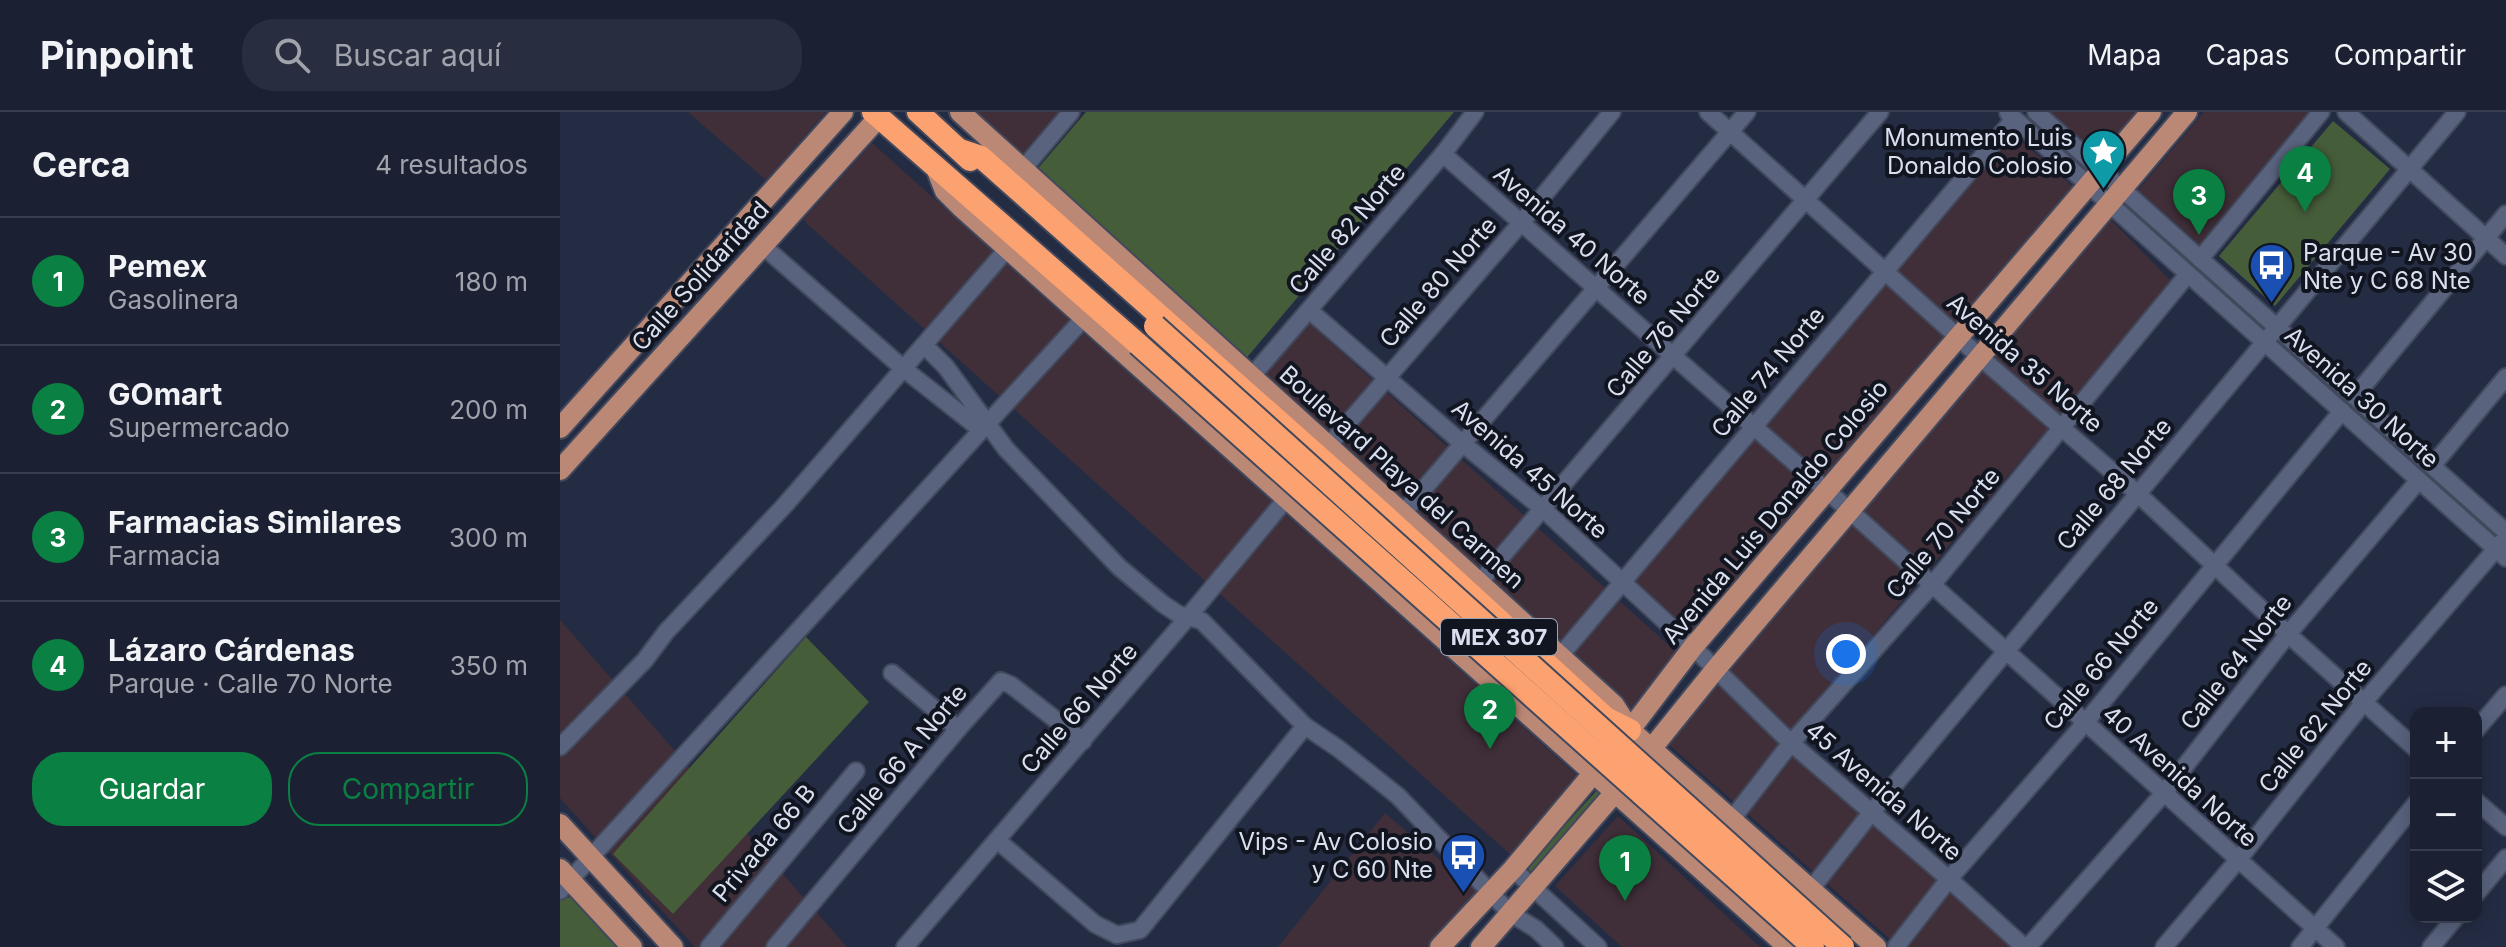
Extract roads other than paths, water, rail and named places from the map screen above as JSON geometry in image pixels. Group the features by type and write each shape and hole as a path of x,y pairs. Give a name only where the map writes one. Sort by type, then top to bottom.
{"highway":[{"name":"MEX 307","path":"918,112 1843,947"},
{"name":"MEX 307","path":"876,115 1138,344 1813,947"},
{"path":"960,150 981,157 1382,513 1554,661 1606,718 1630,730"}],"main road":[{"name":"Calle Solidaridad","path":"560,428 843,112"},
{"name":"Boulevard Playa del Carmen","path":"960,112 1480,582 1554,661"},
{"name":"Avenida Luis Donaldo Colosio","path":"1440,947 1513,869 1630,730 1693,647 2151,112"},
{"path":"1481,947 1652,749 1715,670 2187,112"},
{"name":"Calle Solidaridad","path":"560,470 788,218 876,115"},
{"path":"936,168 945,191 1788,947"},
{"path":"766,198 788,218"},
{"path":"742,224 763,246"},
{"path":"1522,709 1533,708 1548,699 1554,661"},
{"path":"1630,730 1876,947"},
{"path":"1698,865 1701,839 1709,829 1732,819"},
{"path":"560,824 673,947"},
{"path":"563,880 632,947"}],"street":[{"path":"1023,169 1071,112"},
{"name":"Calle 82 Norte","path":"1252,376 1443,154 1474,112"},
{"name":"Calle 80 Norte","path":"1329,445 1521,223 1612,112"},
{"name":"Avenida 35 Norte","path":"1708,112 1980,357 2137,493 2410,744"},
{"path":"1404,512 1747,112"},
{"name":"Calle 76 Norte","path":"1480,582 1880,112"},
{"name":"Avenida 30 Norte","path":"2036,112 2117,196 2200,259 2433,465 2504,544"},
{"path":"2200,259 2321,112"},
{"path":"2346,112 2506,256"},
{"name":"Calle 68 Norte","path":"1811,889 2137,493 2457,112"},
{"name":"Avenida 30 Norte","path":"2010,116 2096,177"},
{"name":"Calle 74 Norte","path":"1554,661 1754,427 2010,116"},
{"name":"Avenida 40 Norte","path":"1443,154 1850,511"},
{"name":"Avenida 30 Norte","path":"2117,196 2188,274 2419,480 2504,544"},
{"path":"2355,396 2506,214"},
{"path":"763,246 904,369 983,426 1119,567 1178,614 1202,621 1305,726 1398,796 1510,913 1536,929 1555,947"},
{"path":"560,747 645,660 666,632 785,505 1008,248"},
{"name":"Calle 70 Norte","path":"1732,819 1791,743 1932,585 2063,429 2188,274"},
{"name":"Avenida 45 Norte","path":"1309,310 1543,509 1715,670"},
{"path":"563,880 591,859 1084,318"},
{"path":"924,345 946,367 983,426"},
{"path":"2433,465 2506,377"},
{"name":"Calle 66 Norte","path":"1896,947 1949,879 2085,723 2342,411"},
{"name":"Calle 64 Norte","path":"2026,947 2164,793 2288,634 2419,480"},
{"name":"Calle 66 Norte","path":"905,947 1286,499"},
{"name":"40 Avenida Norte","path":"1850,511 2336,947"},
{"name":"Calle 62 Norte","path":"2164,947 2364,702 2504,544"},
{"name":"45 Avenida Norte","path":"1715,670 1791,743 2026,947"},
{"path":"892,673 958,729"},
{"name":"Calle 66 A Norte","path":"775,947 1001,681 1006,681 1083,741"},
{"path":"2482,723 2506,695"},
{"path":"997,840 1095,924 1117,935 1140,930 1305,726"},
{"name":"Privada 66 B","path":"709,947 856,771"},
{"path":"2482,806 2506,827"},
{"path":"2300,947 2410,811"},
{"path":"2482,887 2506,858"},
{"path":"1513,869 1598,947"},
{"path":"2431,947 2451,923"}],"place":[{"name":"Monumento Luis Donaldo Colosio","path":"2104,190"},
{"name":"Lázaro Cárdenas","path":"2305,212"},
{"name":"Farmacias Similares","path":"2199,235"},
{"name":"Parque - Av 30 Nte y C 68 Nte","path":"2272,305"},
{"name":"GOmart","path":"1490,749"},
{"name":"Vips - Av Colosio y C 60 Nte","path":"1464,894"},
{"name":"Pemex","path":"1625,901"}]}
